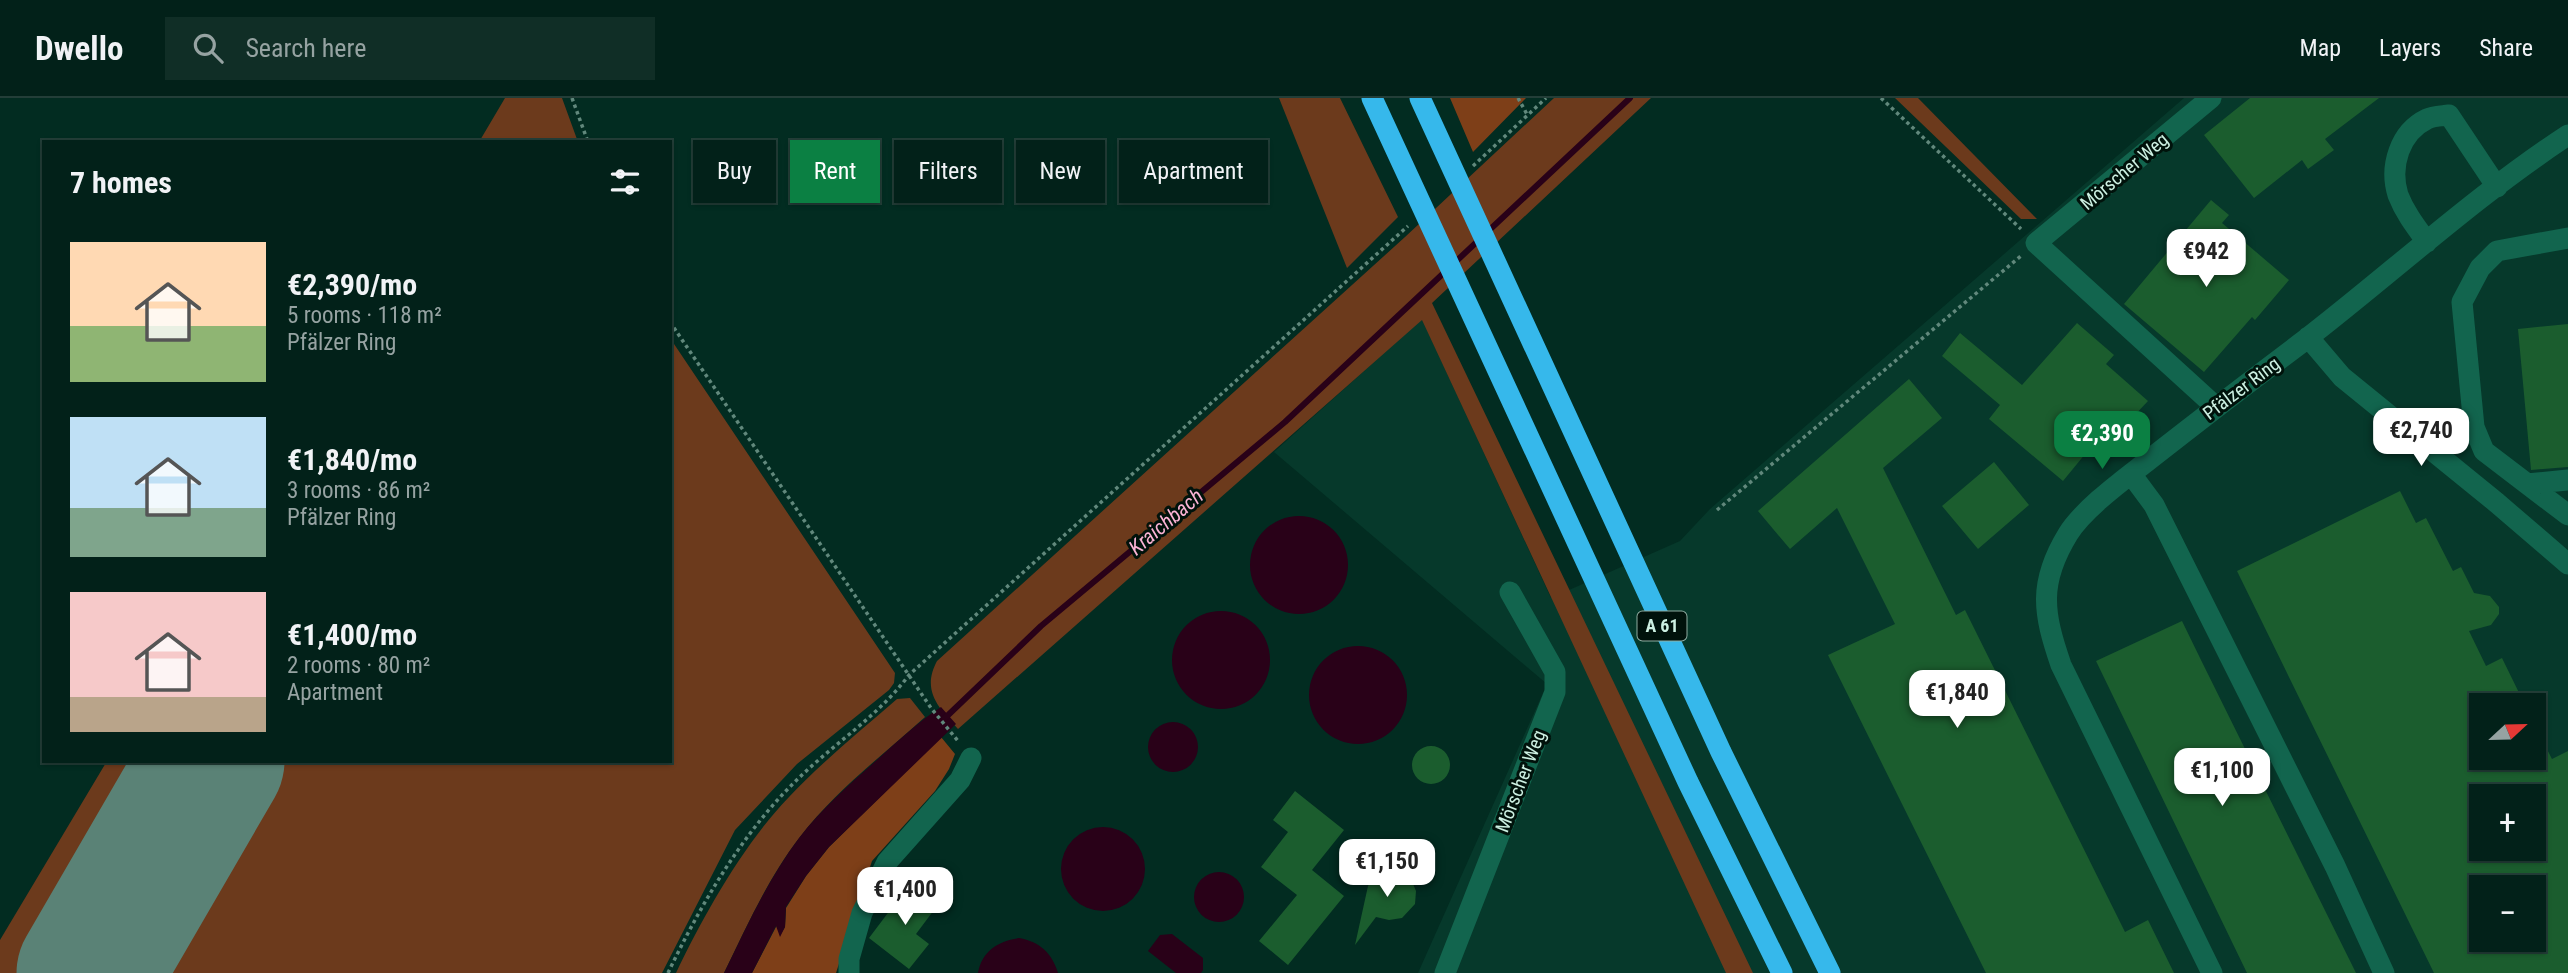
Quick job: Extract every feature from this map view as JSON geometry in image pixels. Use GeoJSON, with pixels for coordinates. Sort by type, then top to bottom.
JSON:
{"type":"FeatureCollection","features":[{"type":"Feature","properties":{"kind":"highway","name":"A 61"},"geometry":{"type":"LineString","coordinates":[[1371,98],[1688,782],[1782,973]]}},
{"type":"Feature","properties":{"kind":"highway","name":"A 61"},"geometry":{"type":"LineString","coordinates":[[1420,98],[1721,752],[1830,973]]}},
{"type":"Feature","properties":{"kind":"street","name":"Mörscher Weg"},"geometry":{"type":"LineString","coordinates":[[2036,243],[2211,98]]}},
{"type":"Feature","properties":{"kind":"street"},"geometry":{"type":"LineString","coordinates":[[2427,242],[2409,218],[2397,192],[2396,163],[2403,137],[2428,118],[2449,115],[2497,187]]}},
{"type":"Feature","properties":{"kind":"street","name":"Pfälzer Ring"},"geometry":{"type":"LineString","coordinates":[[2213,973],[2061,665],[2048,626],[2045,599],[2055,561],[2069,532],[2131,474],[2497,187],[2568,135]]}},
{"type":"Feature","properties":{"kind":"street"},"geometry":{"type":"LineString","coordinates":[[2568,238],[2497,251],[2480,268],[2462,302],[2474,427],[2484,451],[2568,515]]}},
{"type":"Feature","properties":{"kind":"street"},"geometry":{"type":"LineString","coordinates":[[2036,243],[2216,407]]}},
{"type":"Feature","properties":{"kind":"street"},"geometry":{"type":"LineString","coordinates":[[2308,337],[2342,377],[2568,564]]}},
{"type":"Feature","properties":{"kind":"street"},"geometry":{"type":"LineString","coordinates":[[2131,474],[2154,505],[2334,866],[2384,973]]}},
{"type":"Feature","properties":{"kind":"street"},"geometry":{"type":"LineString","coordinates":[[2527,484],[2568,481]]}},
{"type":"Feature","properties":{"kind":"street","name":"Mörscher Weg"},"geometry":{"type":"LineString","coordinates":[[1445,973],[1555,692],[1555,672],[1510,592]]}},
{"type":"Feature","properties":{"kind":"street"},"geometry":{"type":"LineString","coordinates":[[849,973],[849,958],[862,913],[887,862],[960,780],[971,758]]}},
{"type":"Feature","properties":{"kind":"path"},"geometry":{"type":"LineString","coordinates":[[572,98],[587,140]]}},
{"type":"Feature","properties":{"kind":"path"},"geometry":{"type":"LineString","coordinates":[[1518,98],[1528,116]]}},
{"type":"Feature","properties":{"kind":"path"},"geometry":{"type":"LineString","coordinates":[[1468,171],[1546,98]]}},
{"type":"Feature","properties":{"kind":"path"},"geometry":{"type":"LineString","coordinates":[[1717,510],[2036,243],[1881,98]]}},
{"type":"Feature","properties":{"kind":"path"},"geometry":{"type":"LineString","coordinates":[[668,973],[718,881],[758,823],[802,775],[894,695],[909,675],[1417,217]]}},
{"type":"Feature","properties":{"kind":"path"},"geometry":{"type":"LineString","coordinates":[[672,324],[931,708],[956,737]]}},
{"type":"Feature","properties":{"kind":"shaded area"},"geometry":{"type":"Polygon","coordinates":[[[505,98],[562,98],[577,140],[480,140],[505,98]]]}},
{"type":"Feature","properties":{"kind":"shaded area"},"geometry":{"type":"Polygon","coordinates":[[[1279,98],[1340,98],[1398,217],[1347,268],[1279,98]]]}},
{"type":"Feature","properties":{"kind":"shaded area"},"geometry":{"type":"Polygon","coordinates":[[[1450,98],[1526,98],[1473,152],[1450,98]]]}},
{"type":"Feature","properties":{"kind":"shaded area"},"geometry":{"type":"Polygon","coordinates":[[[1554,98],[1651,98],[1432,303],[1753,973],[1726,973],[1422,320],[958,729],[944,714],[932,690],[931,681],[937,661],[1405,237],[1554,98]]]}},
{"type":"Feature","properties":{"kind":"shaded area"},"geometry":{"type":"Polygon","coordinates":[[[1895,98],[1918,98],[2037,219],[2021,219],[1895,98]]]}},
{"type":"Feature","properties":{"kind":"shaded area"},"geometry":{"type":"Polygon","coordinates":[[[2184,98],[2568,98],[2568,973],[1418,973],[1547,684],[1274,452],[1422,319],[1551,598],[1680,541],[1710,509],[2184,98]]]}},
{"type":"Feature","properties":{"kind":"shaded area"},"geometry":{"type":"Polygon","coordinates":[[[672,341],[895,673],[894,683],[889,690],[797,764],[735,830],[662,973],[0,973],[0,940],[106,763],[672,763],[672,341]]]}},
{"type":"Feature","properties":{"kind":"shaded area"},"geometry":{"type":"Polygon","coordinates":[[[1299,516],[1318,520],[1333,531],[1344,546],[1348,565],[1344,584],[1333,599],[1318,610],[1299,614],[1280,610],[1265,599],[1254,584],[1250,565],[1254,546],[1265,531],[1280,520],[1299,516]]]}},
{"type":"Feature","properties":{"kind":"shaded area"},"geometry":{"type":"Polygon","coordinates":[[[1221,611],[1240,615],[1255,626],[1266,641],[1270,660],[1266,679],[1255,694],[1240,705],[1221,709],[1202,705],[1187,694],[1176,679],[1172,660],[1176,641],[1187,626],[1202,615],[1221,611]]]}},
{"type":"Feature","properties":{"kind":"shaded area"},"geometry":{"type":"Polygon","coordinates":[[[1358,646],[1377,650],[1392,661],[1403,676],[1407,695],[1403,714],[1392,729],[1377,740],[1358,744],[1339,740],[1324,729],[1313,714],[1309,695],[1313,676],[1324,661],[1339,650],[1358,646]]]}},
{"type":"Feature","properties":{"kind":"shaded area"},"geometry":{"type":"Polygon","coordinates":[[[910,698],[925,717],[844,789],[800,837],[768,886],[724,973],[676,973],[726,880],[773,815],[815,771],[897,699],[910,698]]]}},
{"type":"Feature","properties":{"kind":"shaded area"},"geometry":{"type":"Polygon","coordinates":[[[941,707],[956,724],[829,847],[786,907],[785,927],[780,937],[776,926],[752,973],[724,973],[768,886],[808,827],[858,777],[909,731],[941,707]]]}},
{"type":"Feature","properties":{"kind":"shaded area"},"geometry":{"type":"Polygon","coordinates":[[[1173,722],[1191,729],[1198,747],[1191,765],[1173,772],[1155,765],[1148,747],[1155,729],[1173,722]]]}},
{"type":"Feature","properties":{"kind":"shaded area"},"geometry":{"type":"Polygon","coordinates":[[[941,737],[955,754],[949,769],[935,791],[872,861],[836,973],[752,973],[777,925],[780,935],[785,927],[786,908],[829,847],[941,737]]]}},
{"type":"Feature","properties":{"kind":"shaded area"},"geometry":{"type":"Polygon","coordinates":[[[1095,827],[1111,827],[1127,834],[1138,845],[1145,861],[1142,885],[1133,899],[1111,911],[1095,911],[1079,904],[1068,893],[1061,877],[1061,861],[1068,845],[1079,834],[1095,827]]]}},
{"type":"Feature","properties":{"kind":"shaded area"},"geometry":{"type":"Polygon","coordinates":[[[1219,872],[1237,879],[1244,897],[1237,915],[1219,922],[1201,915],[1194,897],[1201,879],[1219,872]]]}},
{"type":"Feature","properties":{"kind":"shaded area"},"geometry":{"type":"Polygon","coordinates":[[[1172,934],[1203,958],[1201,973],[1176,973],[1148,951],[1160,935],[1172,934]]]}},
{"type":"Feature","properties":{"kind":"shaded area"},"geometry":{"type":"Polygon","coordinates":[[[1019,938],[1033,942],[1044,950],[1058,973],[978,973],[983,959],[992,948],[1019,938]]]}},
{"type":"Feature","properties":{"kind":"building"},"geometry":{"type":"Polygon","coordinates":[[[2250,98],[2379,98],[2325,139],[2334,150],[2308,169],[2302,160],[2254,198],[2204,135],[2250,98]]]}},
{"type":"Feature","properties":{"kind":"building"},"geometry":{"type":"Polygon","coordinates":[[[2211,200],[2229,215],[2222,223],[2289,280],[2255,320],[2252,317],[2204,372],[2124,304],[2211,200]]]}},
{"type":"Feature","properties":{"kind":"building"},"geometry":{"type":"Polygon","coordinates":[[[2077,323],[2114,355],[2106,364],[2148,401],[2103,449],[2095,442],[2063,481],[1989,419],[2000,405],[1942,356],[1960,333],[2022,385],[2077,323]]]}},
{"type":"Feature","properties":{"kind":"building"},"geometry":{"type":"Polygon","coordinates":[[[2568,324],[2568,467],[2531,470],[2518,329],[2568,324]]]}},
{"type":"Feature","properties":{"kind":"building"},"geometry":{"type":"Polygon","coordinates":[[[1909,379],[1942,418],[1883,468],[1956,615],[1965,610],[2125,932],[2148,920],[2174,973],[1986,973],[1828,655],[1895,624],[1837,508],[1790,549],[1758,511],[1909,379]]]}},
{"type":"Feature","properties":{"kind":"building"},"geometry":{"type":"Polygon","coordinates":[[[1994,462],[2029,505],[1978,549],[1942,506],[1994,462]]]}},
{"type":"Feature","properties":{"kind":"building"},"geometry":{"type":"Polygon","coordinates":[[[2400,491],[2416,523],[2426,518],[2453,571],[2461,567],[2474,593],[2490,596],[2499,607],[2499,614],[2491,625],[2469,631],[2486,666],[2502,658],[2519,693],[2469,693],[2469,770],[2546,770],[2546,747],[2552,759],[2568,751],[2568,973],[2434,973],[2237,571],[2400,491]]]}},
{"type":"Feature","properties":{"kind":"building"},"geometry":{"type":"Polygon","coordinates":[[[2182,621],[2356,973],[2247,973],[2096,661],[2182,621]]]}},
{"type":"Feature","properties":{"kind":"building"},"geometry":{"type":"Polygon","coordinates":[[[1431,746],[1444,752],[1450,765],[1444,778],[1431,784],[1418,778],[1412,765],[1418,752],[1431,746]]]}},
{"type":"Feature","properties":{"kind":"building"},"geometry":{"type":"Polygon","coordinates":[[[1295,791],[1344,830],[1312,870],[1344,896],[1288,965],[1259,941],[1297,895],[1261,867],[1288,832],[1273,820],[1295,791]]]}},
{"type":"Feature","properties":{"kind":"building"},"geometry":{"type":"Polygon","coordinates":[[[1387,870],[1400,871],[1411,879],[1416,891],[1415,904],[1402,918],[1389,920],[1376,917],[1355,945],[1368,886],[1375,875],[1387,870]]]}},
{"type":"Feature","properties":{"kind":"building"},"geometry":{"type":"Polygon","coordinates":[[[909,885],[937,906],[916,934],[929,944],[909,969],[869,938],[909,885]]]}},
{"type":"Feature","properties":{"kind":"waterway","name":"Kraichbach"},"geometry":{"type":"LineString","coordinates":[[944,719],[1041,626],[1285,422],[1630,98]]}},
{"type":"Feature","properties":{"kind":"runway"},"geometry":{"type":"LineString","coordinates":[[89,973],[211,763]]}}]}
